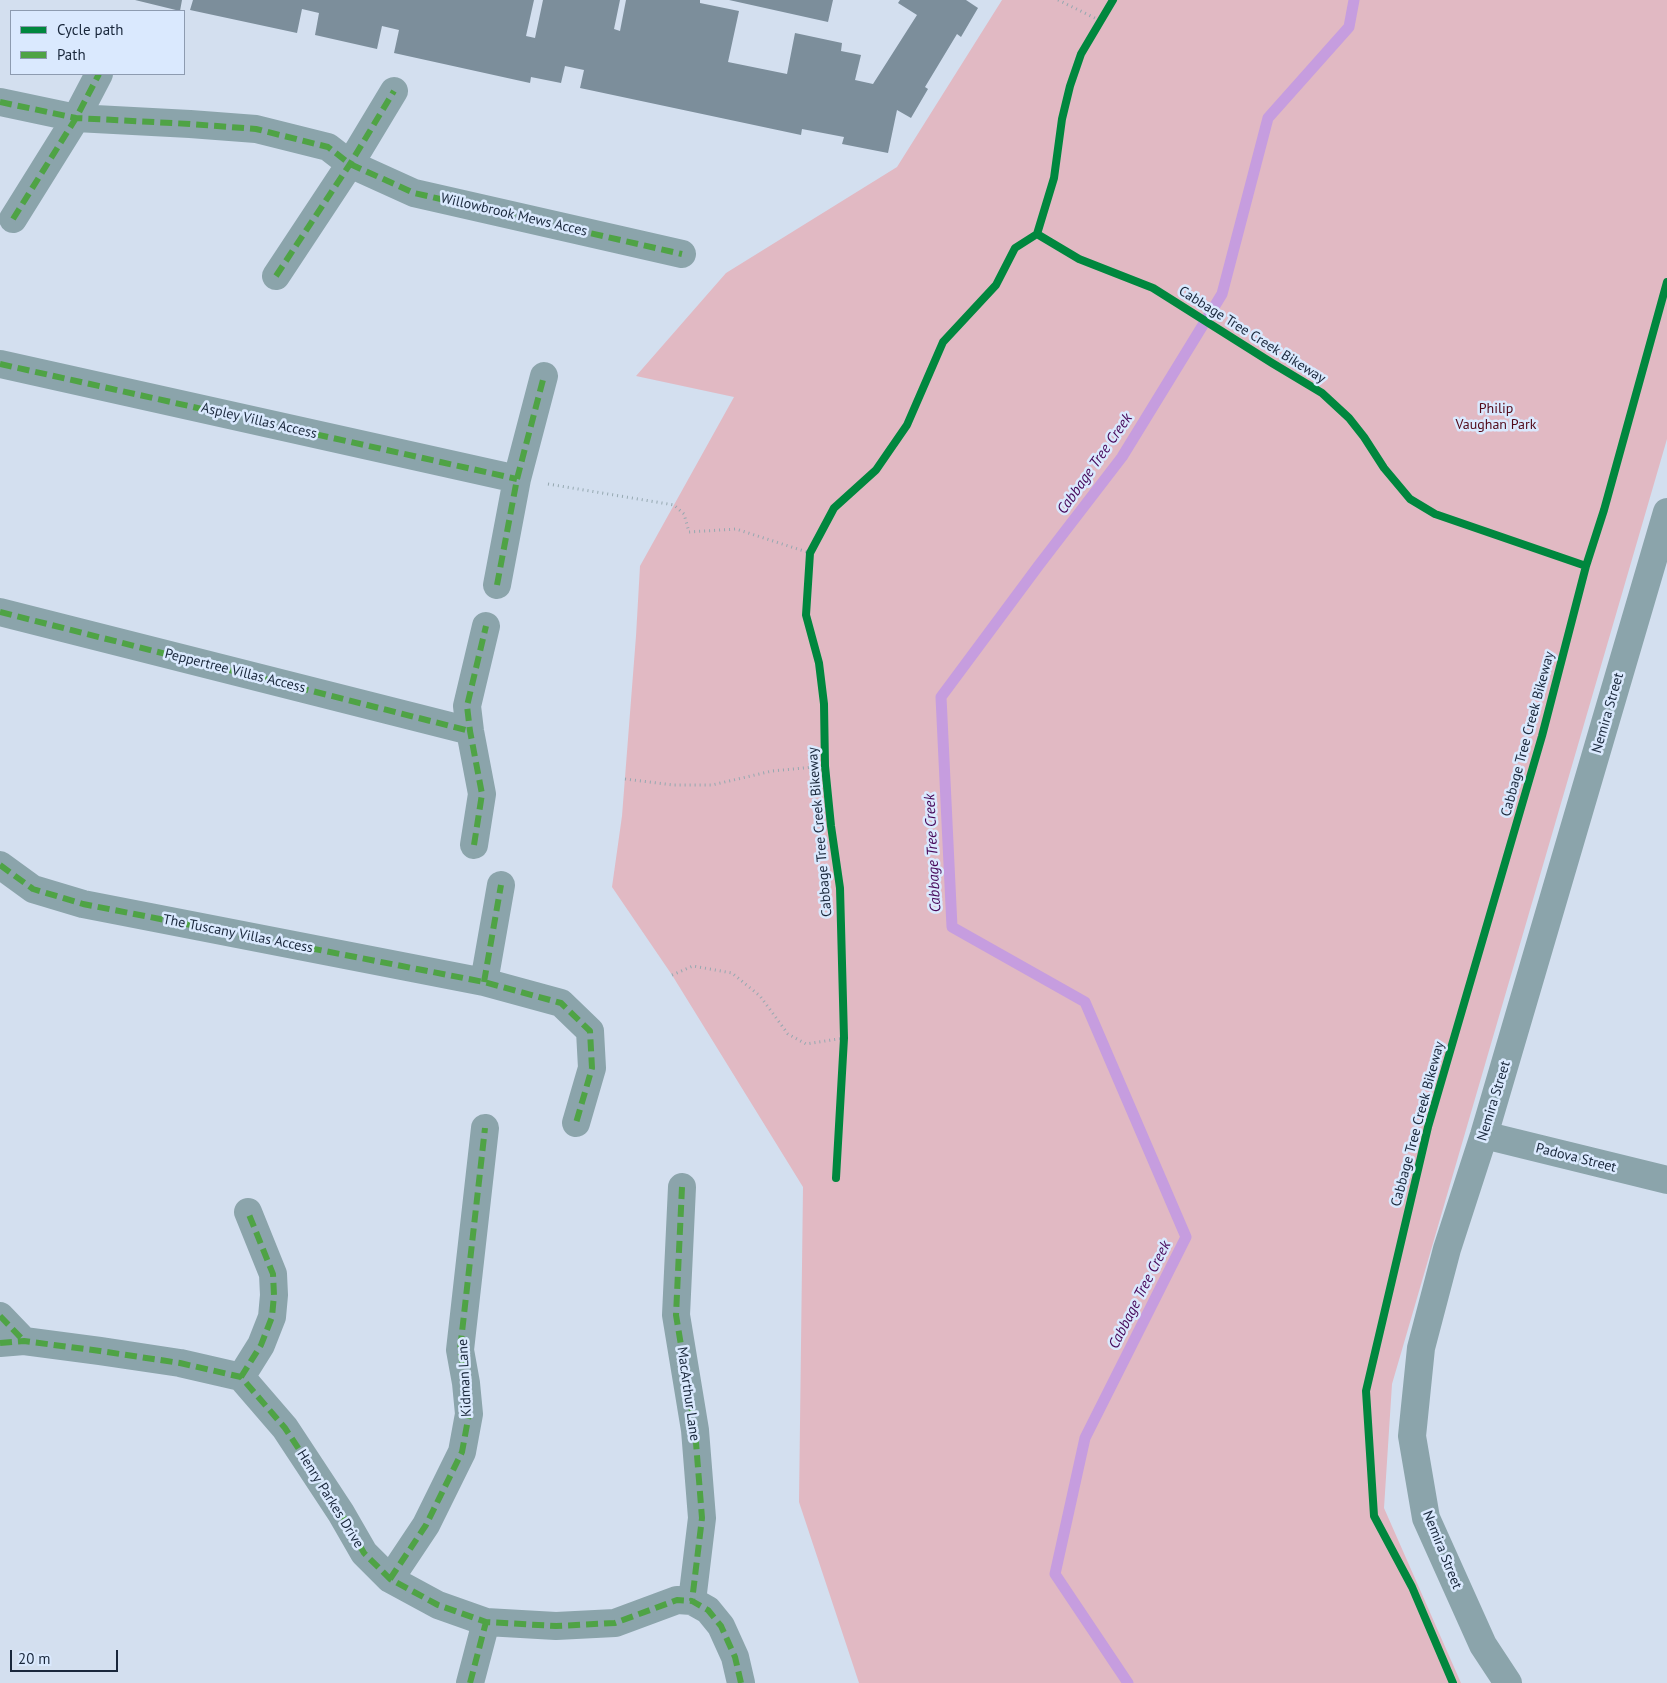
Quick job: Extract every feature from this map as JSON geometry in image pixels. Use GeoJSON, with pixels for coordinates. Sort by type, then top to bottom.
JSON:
{"type":"FeatureCollection","features":[{"type":"Feature","properties":{"kind":"street"},"geometry":{"type":"LineString","coordinates":[[13,219],[76,118],[98,75]]}},
{"type":"Feature","properties":{"kind":"street"},"geometry":{"type":"LineString","coordinates":[[276,276],[350,164],[394,91]]}},
{"type":"Feature","properties":{"kind":"street","name":"Willowbrook Mews Acces"},"geometry":{"type":"LineString","coordinates":[[0,102],[76,118],[256,129],[328,146],[350,164],[414,193],[682,254]]}},
{"type":"Feature","properties":{"kind":"street","name":"Aspley Villas Access"},"geometry":{"type":"LineString","coordinates":[[0,364],[517,479]]}},
{"type":"Feature","properties":{"kind":"street"},"geometry":{"type":"LineString","coordinates":[[497,585],[517,479],[544,376]]}},
{"type":"Feature","properties":{"kind":"street","name":"Nemira Street"},"geometry":{"type":"LineString","coordinates":[[1508,1683],[1483,1645],[1426,1518],[1412,1436],[1421,1348],[1447,1249],[1484,1136],[1667,512]]}},
{"type":"Feature","properties":{"kind":"street","name":"Peppertree Villas Access"},"geometry":{"type":"LineString","coordinates":[[0,612],[470,730]]}},
{"type":"Feature","properties":{"kind":"street"},"geometry":{"type":"LineString","coordinates":[[474,845],[482,794],[467,706],[486,626]]}},
{"type":"Feature","properties":{"kind":"street","name":"The Tuscany Villas Access"},"geometry":{"type":"LineString","coordinates":[[0,865],[32,889],[82,904],[484,982],[561,1003],[590,1031],[592,1068],[576,1123]]}},
{"type":"Feature","properties":{"kind":"street"},"geometry":{"type":"LineString","coordinates":[[484,982],[501,885]]}},
{"type":"Feature","properties":{"kind":"street","name":"Kidman Lane"},"geometry":{"type":"LineString","coordinates":[[390,1579],[426,1525],[462,1452],[469,1414],[460,1350],[485,1128]]}},
{"type":"Feature","properties":{"kind":"street","name":"Padova Street"},"geometry":{"type":"LineString","coordinates":[[1484,1136],[1667,1180]]}},
{"type":"Feature","properties":{"kind":"street","name":"MacArthur Lane"},"geometry":{"type":"LineString","coordinates":[[682,1187],[676,1315],[695,1430],[702,1518],[692,1601]]}},
{"type":"Feature","properties":{"kind":"street"},"geometry":{"type":"LineString","coordinates":[[0,1316],[12,1342],[100,1351],[180,1363],[241,1377],[261,1345],[272,1317],[274,1295],[273,1274],[248,1212]]}},
{"type":"Feature","properties":{"kind":"street","name":"Henry Parkes Drive"},"geometry":{"type":"LineString","coordinates":[[241,1377],[285,1428],[341,1513],[364,1553],[390,1579],[438,1605],[486,1622],[556,1626],[615,1623],[677,1600],[692,1601]]}},
{"type":"Feature","properties":{"kind":"street"},"geometry":{"type":"LineString","coordinates":[[692,1601],[708,1610],[721,1626],[735,1657],[741,1683]]}},
{"type":"Feature","properties":{"kind":"street"},"geometry":{"type":"LineString","coordinates":[[470,1683],[486,1622]]}},
{"type":"Feature","properties":{"kind":"path"},"geometry":{"type":"LineString","coordinates":[[1058,0],[1103,18],[1096,29]]}},
{"type":"Feature","properties":{"kind":"path"},"geometry":{"type":"LineString","coordinates":[[517,479],[674,505],[684,514],[689,532],[736,529],[812,550],[809,562]]}},
{"type":"Feature","properties":{"kind":"path"},"geometry":{"type":"LineString","coordinates":[[625,779],[673,786],[712,785],[772,771],[825,766]]}},
{"type":"Feature","properties":{"kind":"path"},"geometry":{"type":"LineString","coordinates":[[672,975],[693,966],[732,973],[760,996],[788,1034],[806,1044],[844,1038]]}},
{"type":"Feature","properties":{"kind":"path"},"geometry":{"type":"LineString","coordinates":[[844,1028],[844,1047]]}},
{"type":"Feature","properties":{"kind":"green space","name":"Philip Vaughan Park"},"geometry":{"type":"Polygon","coordinates":[[[1002,0],[1667,0],[1667,439],[1392,1384],[1384,1508],[1461,1683],[859,1683],[799,1502],[803,1187],[672,975],[612,887],[622,816],[640,566],[734,397],[636,376],[726,273],[897,167],[1002,0]]]}},
{"type":"Feature","properties":{"kind":"building"},"geometry":{"type":"Polygon","coordinates":[[[135,0],[182,0],[180,10],[135,0]]]}},
{"type":"Feature","properties":{"kind":"building"},"geometry":{"type":"Polygon","coordinates":[[[193,0],[534,0],[526,36],[535,38],[543,0],[620,0],[614,29],[620,31],[626,0],[700,0],[700,3],[739,11],[728,62],[787,74],[795,33],[842,43],[841,51],[861,55],[855,80],[873,84],[917,15],[898,3],[900,0],[966,0],[978,8],[961,37],[957,34],[925,87],[928,89],[911,118],[897,110],[888,153],[842,144],[844,137],[802,129],[801,135],[580,88],[584,70],[565,66],[561,83],[531,77],[530,83],[394,53],[399,30],[382,26],[377,49],[315,35],[319,13],[302,9],[297,33],[190,10],[193,0]]]}},
{"type":"Feature","properties":{"kind":"building"},"geometry":{"type":"Polygon","coordinates":[[[729,0],[833,0],[828,22],[729,0]]]}},
{"type":"Feature","properties":{"kind":"waterway","name":"Cabbage Tree Creek"},"geometry":{"type":"LineString","coordinates":[[1128,1683],[1055,1574],[1085,1438],[1186,1237],[1085,1002],[952,927],[941,697],[1122,457],[1222,294],[1268,118],[1349,27],[1354,0]]}},
{"type":"Feature","properties":{"kind":"marked path"},"geometry":{"type":"LineString","coordinates":[[13,219],[76,118],[98,75]]}},
{"type":"Feature","properties":{"kind":"marked path"},"geometry":{"type":"LineString","coordinates":[[276,276],[350,164],[394,91]]}},
{"type":"Feature","properties":{"kind":"marked path"},"geometry":{"type":"LineString","coordinates":[[0,102],[76,118],[256,129],[328,147],[350,164],[414,193],[682,254]]}},
{"type":"Feature","properties":{"kind":"marked path"},"geometry":{"type":"LineString","coordinates":[[0,364],[517,479]]}},
{"type":"Feature","properties":{"kind":"marked path"},"geometry":{"type":"LineString","coordinates":[[497,585],[517,479],[544,376]]}},
{"type":"Feature","properties":{"kind":"marked path"},"geometry":{"type":"LineString","coordinates":[[0,612],[470,731]]}},
{"type":"Feature","properties":{"kind":"marked path"},"geometry":{"type":"LineString","coordinates":[[474,845],[482,794],[467,706],[486,626]]}},
{"type":"Feature","properties":{"kind":"marked path"},"geometry":{"type":"LineString","coordinates":[[0,865],[33,889],[83,904],[484,982],[561,1003],[590,1031],[592,1068],[576,1123]]}},
{"type":"Feature","properties":{"kind":"marked path"},"geometry":{"type":"LineString","coordinates":[[484,982],[501,885]]}},
{"type":"Feature","properties":{"kind":"marked path"},"geometry":{"type":"LineString","coordinates":[[390,1579],[426,1525],[462,1452],[469,1414],[460,1350],[485,1128]]}},
{"type":"Feature","properties":{"kind":"marked path"},"geometry":{"type":"LineString","coordinates":[[682,1187],[676,1315],[695,1430],[702,1518],[692,1601]]}},
{"type":"Feature","properties":{"kind":"marked path"},"geometry":{"type":"LineString","coordinates":[[241,1377],[261,1345],[272,1317],[274,1295],[273,1274],[248,1212]]}},
{"type":"Feature","properties":{"kind":"marked path"},"geometry":{"type":"LineString","coordinates":[[0,1316],[24,1341]]}},
{"type":"Feature","properties":{"kind":"marked path"},"geometry":{"type":"LineString","coordinates":[[0,1343],[24,1341],[100,1351],[180,1363],[241,1377],[285,1428],[341,1513],[364,1553],[390,1579],[438,1605],[486,1622],[556,1626],[615,1623],[677,1600],[692,1601],[708,1610],[721,1626],[735,1657],[741,1683]]}},
{"type":"Feature","properties":{"kind":"marked path"},"geometry":{"type":"LineString","coordinates":[[470,1683],[486,1622]]}},
{"type":"Feature","properties":{"kind":"cycle path","name":"Cabbage Tree Creek Bikeway"},"geometry":{"type":"LineString","coordinates":[[1113,0],[1081,54],[1070,86],[1062,119],[1054,178],[1037,234],[1079,259],[1153,288],[1322,393],[1349,418],[1384,468],[1410,499],[1435,514],[1586,566]]}},
{"type":"Feature","properties":{"kind":"cycle path","name":"Cabbage Tree Creek Bikeway"},"geometry":{"type":"LineString","coordinates":[[836,1178],[844,1038],[840,888],[825,766],[824,704],[819,663],[806,615],[810,553],[834,508],[876,470],[907,425],[943,342],[996,285],[1015,248],[1037,234]]}},
{"type":"Feature","properties":{"kind":"cycle path","name":"Cabbage Tree Creek Bikeway"},"geometry":{"type":"LineString","coordinates":[[1453,1683],[1412,1587],[1374,1516],[1366,1391],[1428,1127],[1542,736],[1586,566],[1604,510],[1667,282]]}}]}
